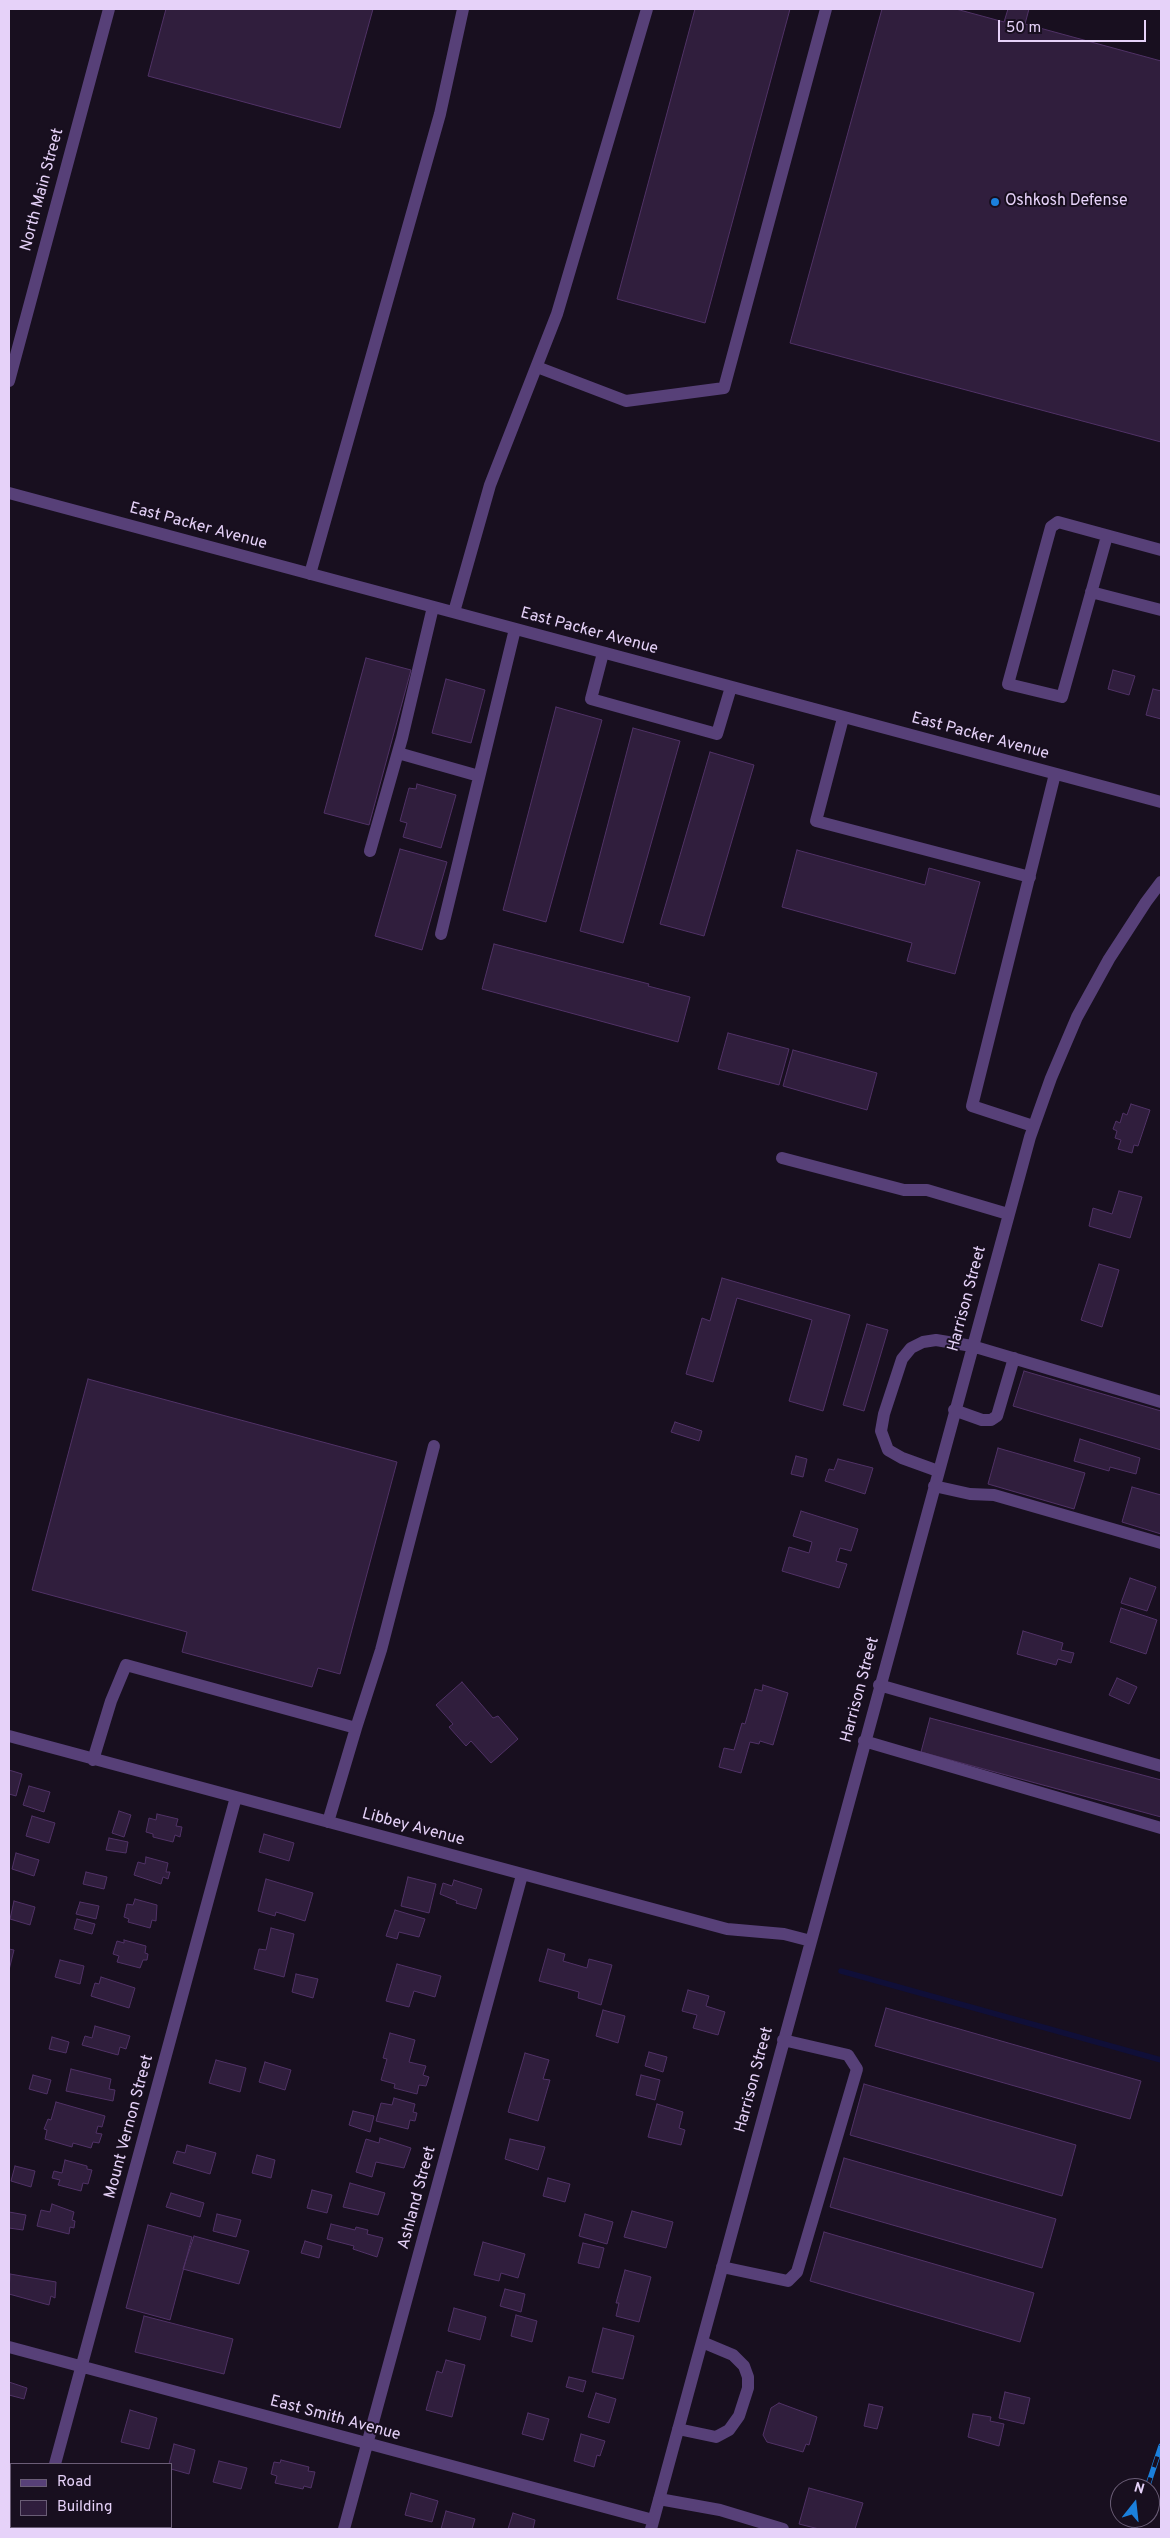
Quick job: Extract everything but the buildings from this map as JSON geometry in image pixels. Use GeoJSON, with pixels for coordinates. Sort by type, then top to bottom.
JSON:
{"type":"FeatureCollection","features":[{"type":"Feature","properties":{"kind":"street","name":"North Main Street"},"geometry":{"type":"LineString","coordinates":[[9,380],[109,9]]}},
{"type":"Feature","properties":{"kind":"street"},"geometry":{"type":"LineString","coordinates":[[310,574],[440,114],[462,9]]}},
{"type":"Feature","properties":{"kind":"street"},"geometry":{"type":"LineString","coordinates":[[454,612],[490,485],[538,367],[556,314],[647,9]]}},
{"type":"Feature","properties":{"kind":"street"},"geometry":{"type":"LineString","coordinates":[[538,367],[626,401],[724,388],[826,9]]}},
{"type":"Feature","properties":{"kind":"street","name":"East Packer Avenue"},"geometry":{"type":"LineString","coordinates":[[9,493],[1161,802]]}},
{"type":"Feature","properties":{"kind":"street"},"geometry":{"type":"LineString","coordinates":[[1107,536],[1062,697],[1008,684],[1051,527],[1058,522],[1161,550]]}},
{"type":"Feature","properties":{"kind":"street"},"geometry":{"type":"LineString","coordinates":[[1092,592],[1161,610]]}},
{"type":"Feature","properties":{"kind":"street"},"geometry":{"type":"LineString","coordinates":[[370,852],[398,753],[433,607]]}},
{"type":"Feature","properties":{"kind":"street"},"geometry":{"type":"LineString","coordinates":[[440,934],[514,629]]}},
{"type":"Feature","properties":{"kind":"street"},"geometry":{"type":"LineString","coordinates":[[603,653],[591,698],[717,734],[731,687]]}},
{"type":"Feature","properties":{"kind":"street"},"geometry":{"type":"LineString","coordinates":[[843,718],[816,821],[1030,877]]}},
{"type":"Feature","properties":{"kind":"street"},"geometry":{"type":"LineString","coordinates":[[398,753],[479,776]]}},
{"type":"Feature","properties":{"kind":"street"},"geometry":{"type":"LineString","coordinates":[[1033,1126],[972,1106],[1055,774]]}},
{"type":"Feature","properties":{"kind":"street","name":"Harrison Street"},"geometry":{"type":"LineString","coordinates":[[652,2525],[879,1685],[1033,1126],[1050,1078],[1078,1018],[1109,959],[1161,882]]}},
{"type":"Feature","properties":{"kind":"street"},"geometry":{"type":"LineString","coordinates":[[782,1158],[904,1190],[927,1190],[1008,1214]]}},
{"type":"Feature","properties":{"kind":"street"},"geometry":{"type":"LineString","coordinates":[[938,1471],[902,1458],[888,1450],[881,1432],[884,1414],[902,1359],[911,1348],[923,1342],[936,1340],[972,1346],[1161,1402]]}},
{"type":"Feature","properties":{"kind":"street"},"geometry":{"type":"LineString","coordinates":[[954,1410],[982,1420],[991,1420],[997,1416],[1014,1358]]}},
{"type":"Feature","properties":{"kind":"street"},"geometry":{"type":"LineString","coordinates":[[328,1822],[381,1650],[434,1446]]}},
{"type":"Feature","properties":{"kind":"street"},"geometry":{"type":"LineString","coordinates":[[934,1486],[970,1494],[994,1495],[1161,1543]]}},
{"type":"Feature","properties":{"kind":"street"},"geometry":{"type":"LineString","coordinates":[[93,1760],[126,1665],[356,1728]]}},
{"type":"Feature","properties":{"kind":"street"},"geometry":{"type":"LineString","coordinates":[[879,1685],[1161,1766]]}},
{"type":"Feature","properties":{"kind":"street","name":"Libbey Avenue"},"geometry":{"type":"LineString","coordinates":[[9,1736],[727,1929],[784,1934],[811,1940]]}},
{"type":"Feature","properties":{"kind":"street"},"geometry":{"type":"LineString","coordinates":[[864,1741],[1161,1828]]}},
{"type":"Feature","properties":{"kind":"street","name":"Mount Vernon Street"},"geometry":{"type":"LineString","coordinates":[[55,2463],[236,1798]]}},
{"type":"Feature","properties":{"kind":"street","name":"Ashland Street"},"geometry":{"type":"LineString","coordinates":[[344,2529],[522,1875]]}},
{"type":"Feature","properties":{"kind":"street"},"geometry":{"type":"LineString","coordinates":[[722,2268],[788,2281],[797,2272],[857,2069],[848,2055],[783,2040]]}},
{"type":"Feature","properties":{"kind":"street"},"geometry":{"type":"LineString","coordinates":[[678,2429],[716,2436],[729,2430],[739,2416],[748,2388],[748,2377],[744,2366],[733,2355],[702,2342]]}},
{"type":"Feature","properties":{"kind":"street","name":"East Smith Avenue"},"geometry":{"type":"LineString","coordinates":[[9,2347],[368,2444],[652,2525]]}},
{"type":"Feature","properties":{"kind":"street"},"geometry":{"type":"LineString","coordinates":[[659,2499],[720,2510],[783,2529]]}},
{"type":"Feature","properties":{"kind":"waterway"},"geometry":{"type":"LineString","coordinates":[[841,1971],[1161,2060]]}},
{"type":"Feature","properties":{"kind":"railway"},"geometry":{"type":"LineString","coordinates":[[1150,2478],[1161,2446]]}},
{"type":"Feature","properties":{"kind":"place","name":"Oshkosh Defense"},"geometry":{"type":"Point","coordinates":[995,202]}}]}
